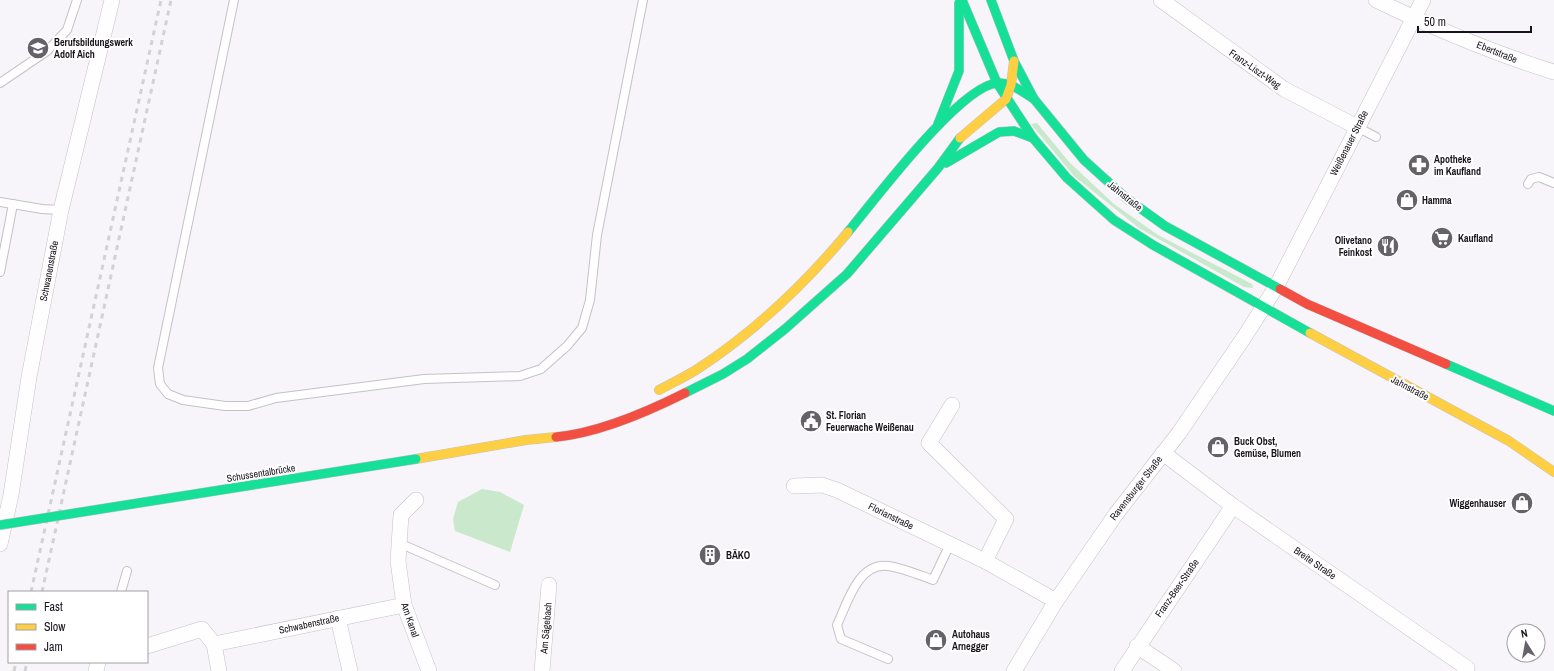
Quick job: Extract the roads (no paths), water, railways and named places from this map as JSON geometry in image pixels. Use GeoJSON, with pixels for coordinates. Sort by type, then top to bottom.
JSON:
{"type":"FeatureCollection","features":[{"type":"Feature","properties":{"kind":"main road","name":"Jahnstraße"},"geometry":{"type":"LineString","coordinates":[[960,0],[997,83],[1006,99],[1033,138],[1067,178],[1114,220],[1153,245],[1263,308],[1509,441],[1554,472]]}},
{"type":"Feature","properties":{"kind":"main road"},"geometry":{"type":"LineString","coordinates":[[938,124],[959,71],[960,0]]}},
{"type":"Feature","properties":{"kind":"main road","name":"Jahnstraße"},"geometry":{"type":"LineString","coordinates":[[991,0],[1014,60],[1034,99],[1084,160],[1126,198],[1166,226],[1313,307],[1554,411]]}},
{"type":"Feature","properties":{"kind":"main road","name":"Jahnstraße"},"geometry":{"type":"LineString","coordinates":[[1006,99],[1011,85],[1014,60]]}},
{"type":"Feature","properties":{"kind":"main road"},"geometry":{"type":"LineString","coordinates":[[650,393],[699,368],[772,313],[829,255],[938,124],[974,93],[997,83],[1011,85],[1034,99]]}},
{"type":"Feature","properties":{"kind":"main road"},"geometry":{"type":"LineString","coordinates":[[938,168],[963,134],[1006,99]]}},
{"type":"Feature","properties":{"kind":"main road"},"geometry":{"type":"LineString","coordinates":[[938,168],[999,132],[1014,131],[1033,138]]}},
{"type":"Feature","properties":{"kind":"main road","name":"Schussentalbrücke"},"geometry":{"type":"LineString","coordinates":[[0,525],[416,460],[526,440],[577,435],[640,413],[699,386],[747,359],[785,329],[847,274],[938,168]]}},
{"type":"Feature","properties":{"kind":"main road"},"geometry":{"type":"LineString","coordinates":[[536,439],[570,424]]}},
{"type":"Feature","properties":{"kind":"street","name":"Schwanenstraße"},"geometry":{"type":"LineString","coordinates":[[0,544],[11,495],[29,377],[61,210],[112,0]]}},
{"type":"Feature","properties":{"kind":"street","name":"Franz-Liszt-Weg"},"geometry":{"type":"LineString","coordinates":[[1161,0],[1284,89],[1357,126]]}},
{"type":"Feature","properties":{"kind":"street","name":"Ebertstraße"},"geometry":{"type":"LineString","coordinates":[[1376,0],[1413,18],[1516,60],[1554,72]]}},
{"type":"Feature","properties":{"kind":"street","name":"Weißenauer Straße"},"geometry":{"type":"LineString","coordinates":[[1276,287],[1357,126],[1423,0]]}},
{"type":"Feature","properties":{"kind":"street"},"geometry":{"type":"LineString","coordinates":[[1263,308],[1276,287]]}},
{"type":"Feature","properties":{"kind":"street","name":"Ravensburger Straße"},"geometry":{"type":"LineString","coordinates":[[1014,671],[1056,601],[1116,514],[1188,420],[1263,308]]}},
{"type":"Feature","properties":{"kind":"street"},"geometry":{"type":"LineString","coordinates":[[952,405],[929,443],[1006,519],[985,561]]}},
{"type":"Feature","properties":{"kind":"street","name":"Breite Straße"},"geometry":{"type":"LineString","coordinates":[[1163,453],[1233,506],[1467,668],[1465,671]]}},
{"type":"Feature","properties":{"kind":"street","name":"Florianstraße"},"geometry":{"type":"LineString","coordinates":[[794,486],[822,485],[837,490],[985,561],[1056,601]]}},
{"type":"Feature","properties":{"kind":"street","name":"Am Kanal"},"geometry":{"type":"LineString","coordinates":[[416,500],[401,515],[398,561],[404,605],[429,671]]}},
{"type":"Feature","properties":{"kind":"street","name":"Franz-Beer-Straße"},"geometry":{"type":"LineString","coordinates":[[1122,671],[1137,646],[1233,506]]}},
{"type":"Feature","properties":{"kind":"street","name":"Am Sägebach"},"geometry":{"type":"LineString","coordinates":[[542,671],[549,585]]}},
{"type":"Feature","properties":{"kind":"street","name":"Schwabenstraße"},"geometry":{"type":"LineString","coordinates":[[214,644],[404,605]]}},
{"type":"Feature","properties":{"kind":"street"},"geometry":{"type":"LineString","coordinates":[[338,618],[350,671]]}},
{"type":"Feature","properties":{"kind":"street"},"geometry":{"type":"LineString","coordinates":[[148,646],[202,629],[214,644],[219,671]]}},
{"type":"Feature","properties":{"kind":"street"},"geometry":{"type":"LineString","coordinates":[[1137,646],[1174,671]]}},
{"type":"Feature","properties":{"kind":"lane"},"geometry":{"type":"LineString","coordinates":[[0,84],[47,51],[67,30],[77,0]]}},
{"type":"Feature","properties":{"kind":"lane"},"geometry":{"type":"LineString","coordinates":[[234,0],[158,368],[160,384],[168,394],[182,400],[225,406],[248,406],[276,398],[424,379],[520,376],[541,368],[567,346],[582,328],[590,300],[597,235],[643,0]]}},
{"type":"Feature","properties":{"kind":"lane"},"geometry":{"type":"LineString","coordinates":[[1357,126],[1376,136]]}},
{"type":"Feature","properties":{"kind":"lane"},"geometry":{"type":"LineString","coordinates":[[1528,184],[1531,179],[1538,177],[1554,183]]}},
{"type":"Feature","properties":{"kind":"lane"},"geometry":{"type":"LineString","coordinates":[[0,202],[61,210]]}},
{"type":"Feature","properties":{"kind":"lane"},"geometry":{"type":"LineString","coordinates":[[0,272],[13,204]]}},
{"type":"Feature","properties":{"kind":"lane"},"geometry":{"type":"LineString","coordinates":[[399,543],[495,585]]}},
{"type":"Feature","properties":{"kind":"lane"},"geometry":{"type":"LineString","coordinates":[[888,659],[841,639],[837,625],[859,578],[866,571],[887,566],[933,580],[950,544]]}},
{"type":"Feature","properties":{"kind":"lane"},"geometry":{"type":"LineString","coordinates":[[121,591],[127,571]]}},
{"type":"Feature","properties":{"kind":"railway"},"geometry":{"type":"LineString","coordinates":[[31,591],[161,0]]}},
{"type":"Feature","properties":{"kind":"railway"},"geometry":{"type":"LineString","coordinates":[[42,591],[171,0]]}},
{"type":"Feature","properties":{"kind":"railway"},"geometry":{"type":"LineString","coordinates":[[14,671],[16,663]]}},
{"type":"Feature","properties":{"kind":"railway"},"geometry":{"type":"LineString","coordinates":[[25,671],[27,663]]}},
{"type":"Feature","properties":{"kind":"place","name":"Berufsbildungswerk Adolf Aich"},"geometry":{"type":"Point","coordinates":[38,48]}},
{"type":"Feature","properties":{"kind":"place","name":"Apotheke im Kaufland"},"geometry":{"type":"Point","coordinates":[1419,165]}},
{"type":"Feature","properties":{"kind":"place","name":"Hamma"},"geometry":{"type":"Point","coordinates":[1407,200]}},
{"type":"Feature","properties":{"kind":"place","name":"Kaufland"},"geometry":{"type":"Point","coordinates":[1442,238]}},
{"type":"Feature","properties":{"kind":"place","name":"Olivetano Feinkost"},"geometry":{"type":"Point","coordinates":[1388,246]}},
{"type":"Feature","properties":{"kind":"place","name":"St. Florian Feuerwache Weißenau"},"geometry":{"type":"Point","coordinates":[811,421]}},
{"type":"Feature","properties":{"kind":"place","name":"Buck Obst, Gemüse, Blumen"},"geometry":{"type":"Point","coordinates":[1218,447]}},
{"type":"Feature","properties":{"kind":"place","name":"Wiggenhauser"},"geometry":{"type":"Point","coordinates":[1522,503]}},
{"type":"Feature","properties":{"kind":"place","name":"BÄKO"},"geometry":{"type":"Point","coordinates":[710,555]}},
{"type":"Feature","properties":{"kind":"place","name":"Autohaus Arnegger"},"geometry":{"type":"Point","coordinates":[936,640]}}]}
